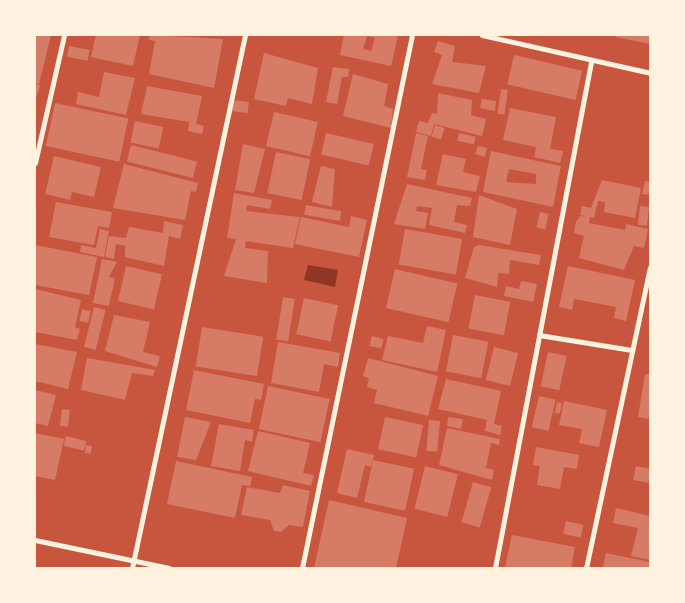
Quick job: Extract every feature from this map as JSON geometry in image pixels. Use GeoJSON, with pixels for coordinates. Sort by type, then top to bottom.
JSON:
{"type":"FeatureCollection","features":[{"type":"Feature","properties":{"kind":"street"},"geometry":{"type":"LineString","coordinates":[[35,163],[64,35]]}},
{"type":"Feature","properties":{"kind":"street"},"geometry":{"type":"LineString","coordinates":[[132,568],[245,35]]}},
{"type":"Feature","properties":{"kind":"street"},"geometry":{"type":"LineString","coordinates":[[302,568],[412,35]]}},
{"type":"Feature","properties":{"kind":"street"},"geometry":{"type":"LineString","coordinates":[[482,35],[591,62],[650,73]]}},
{"type":"Feature","properties":{"kind":"street"},"geometry":{"type":"LineString","coordinates":[[495,568],[591,62]]}},
{"type":"Feature","properties":{"kind":"street"},"geometry":{"type":"LineString","coordinates":[[586,568],[650,268]]}},
{"type":"Feature","properties":{"kind":"street"},"geometry":{"type":"LineString","coordinates":[[539,334],[632,350]]}},
{"type":"Feature","properties":{"kind":"street"},"geometry":{"type":"LineString","coordinates":[[35,540],[169,568]]}},
{"type":"Feature","properties":{"kind":"shaded area"},"geometry":{"type":"Polygon","coordinates":[[[308,265],[338,270],[335,287],[304,280],[308,265]]]}},
{"type":"Feature","properties":{"kind":"building"},"geometry":{"type":"Polygon","coordinates":[[[35,35],[51,35],[39,84],[35,83],[35,35]]]}},
{"type":"Feature","properties":{"kind":"building"},"geometry":{"type":"Polygon","coordinates":[[[96,35],[140,35],[133,66],[91,57],[96,35]]]}},
{"type":"Feature","properties":{"kind":"building"},"geometry":{"type":"Polygon","coordinates":[[[150,35],[223,39],[214,88],[149,74],[155,41],[149,40],[150,35]]]}},
{"type":"Feature","properties":{"kind":"building"},"geometry":{"type":"Polygon","coordinates":[[[344,35],[398,36],[391,66],[340,55],[344,35]],[[367,36],[363,49],[371,51],[375,38],[367,36]]]}},
{"type":"Feature","properties":{"kind":"building"},"geometry":{"type":"Polygon","coordinates":[[[617,35],[650,35],[650,44],[616,37],[617,35]]]}},
{"type":"Feature","properties":{"kind":"building"},"geometry":{"type":"Polygon","coordinates":[[[438,41],[455,46],[452,62],[486,66],[479,93],[432,84],[442,55],[434,52],[438,41]]]}},
{"type":"Feature","properties":{"kind":"building"},"geometry":{"type":"Polygon","coordinates":[[[69,46],[90,50],[88,61],[67,57],[69,46]]]}},
{"type":"Feature","properties":{"kind":"building"},"geometry":{"type":"Polygon","coordinates":[[[264,53],[318,68],[312,104],[288,98],[286,106],[254,99],[264,53]]]}},
{"type":"Feature","properties":{"kind":"building"},"geometry":{"type":"Polygon","coordinates":[[[514,55],[582,71],[575,100],[507,84],[514,55]]]}},
{"type":"Feature","properties":{"kind":"building"},"geometry":{"type":"Polygon","coordinates":[[[333,67],[349,69],[348,77],[342,77],[337,104],[326,102],[333,67]]]}},
{"type":"Feature","properties":{"kind":"building"},"geometry":{"type":"Polygon","coordinates":[[[104,72],[135,78],[126,115],[76,104],[78,92],[99,97],[104,72]]]}},
{"type":"Feature","properties":{"kind":"building"},"geometry":{"type":"Polygon","coordinates":[[[353,74],[388,84],[384,106],[393,109],[391,128],[343,116],[353,74]]]}},
{"type":"Feature","properties":{"kind":"building"},"geometry":{"type":"Polygon","coordinates":[[[35,84],[40,85],[37,96],[35,95],[35,84]]]}},
{"type":"Feature","properties":{"kind":"building"},"geometry":{"type":"Polygon","coordinates":[[[147,86],[202,96],[196,124],[204,126],[202,134],[188,131],[189,122],[141,114],[147,86]]]}},
{"type":"Feature","properties":{"kind":"building"},"geometry":{"type":"Polygon","coordinates":[[[501,89],[508,90],[504,115],[498,114],[501,89]]]}},
{"type":"Feature","properties":{"kind":"building"},"geometry":{"type":"Polygon","coordinates":[[[438,93],[472,100],[471,115],[486,119],[482,136],[434,124],[431,136],[416,132],[419,121],[428,123],[432,113],[437,114],[438,93]]]}},
{"type":"Feature","properties":{"kind":"building"},"geometry":{"type":"Polygon","coordinates":[[[482,99],[496,101],[495,111],[480,108],[482,99]]]}},
{"type":"Feature","properties":{"kind":"building"},"geometry":{"type":"Polygon","coordinates":[[[232,100],[249,102],[248,113],[231,111],[232,100]]]}},
{"type":"Feature","properties":{"kind":"building"},"geometry":{"type":"Polygon","coordinates":[[[55,103],[128,119],[119,162],[46,146],[55,103]]]}},
{"type":"Feature","properties":{"kind":"building"},"geometry":{"type":"Polygon","coordinates":[[[510,108],[556,117],[550,149],[563,151],[560,163],[534,157],[536,147],[503,140],[510,108]]]}},
{"type":"Feature","properties":{"kind":"building"},"geometry":{"type":"Polygon","coordinates":[[[274,112],[318,122],[310,156],[266,146],[274,112]]]}},
{"type":"Feature","properties":{"kind":"building"},"geometry":{"type":"Polygon","coordinates":[[[135,121],[163,127],[159,149],[130,143],[135,121]]]}},
{"type":"Feature","properties":{"kind":"building"},"geometry":{"type":"Polygon","coordinates":[[[435,125],[445,128],[441,139],[431,136],[435,125]]]}},
{"type":"Feature","properties":{"kind":"building"},"geometry":{"type":"Polygon","coordinates":[[[326,133],[374,144],[369,165],[321,154],[326,133]]]}},
{"type":"Feature","properties":{"kind":"building"},"geometry":{"type":"Polygon","coordinates":[[[416,133],[428,136],[421,169],[427,170],[425,180],[407,177],[416,133]]]}},
{"type":"Feature","properties":{"kind":"building"},"geometry":{"type":"Polygon","coordinates":[[[459,133],[476,137],[474,145],[457,141],[459,133]]]}},
{"type":"Feature","properties":{"kind":"building"},"geometry":{"type":"Polygon","coordinates":[[[243,144],[265,149],[254,193],[235,190],[243,144]]]}},
{"type":"Feature","properties":{"kind":"building"},"geometry":{"type":"Polygon","coordinates":[[[131,145],[197,161],[193,178],[127,161],[131,145]]]}},
{"type":"Feature","properties":{"kind":"building"},"geometry":{"type":"Polygon","coordinates":[[[478,146],[487,148],[485,157],[475,154],[478,146]]]}},
{"type":"Feature","properties":{"kind":"building"},"geometry":{"type":"Polygon","coordinates":[[[491,151],[561,166],[553,207],[483,192],[491,151]],[[509,169],[506,182],[536,184],[536,174],[509,169]]]}},
{"type":"Feature","properties":{"kind":"building"},"geometry":{"type":"Polygon","coordinates":[[[276,152],[310,159],[302,200],[267,193],[276,152]]]}},
{"type":"Feature","properties":{"kind":"building"},"geometry":{"type":"Polygon","coordinates":[[[443,154],[466,159],[463,172],[480,176],[476,192],[436,185],[443,154]]]}},
{"type":"Feature","properties":{"kind":"building"},"geometry":{"type":"Polygon","coordinates":[[[54,156],[101,167],[94,197],[72,192],[70,200],[45,194],[54,156]]]}},
{"type":"Feature","properties":{"kind":"building"},"geometry":{"type":"Polygon","coordinates":[[[124,164],[198,183],[196,192],[191,191],[185,220],[113,208],[124,164]]]}},
{"type":"Feature","properties":{"kind":"building"},"geometry":{"type":"Polygon","coordinates":[[[321,166],[335,169],[332,207],[312,202],[321,166]]]}},
{"type":"Feature","properties":{"kind":"building"},"geometry":{"type":"Polygon","coordinates":[[[602,180],[641,188],[635,218],[604,212],[605,202],[598,201],[594,218],[590,217],[589,223],[625,230],[626,224],[648,229],[644,248],[634,246],[624,270],[579,258],[584,236],[574,233],[576,222],[580,216],[588,217],[580,215],[582,206],[591,208],[602,180]]]}},
{"type":"Feature","properties":{"kind":"building"},"geometry":{"type":"Polygon","coordinates":[[[645,181],[650,182],[650,195],[642,194],[645,181]]]}},
{"type":"Feature","properties":{"kind":"building"},"geometry":{"type":"Polygon","coordinates":[[[407,184],[472,198],[470,206],[457,205],[454,222],[467,225],[465,233],[429,225],[432,208],[417,206],[416,211],[428,213],[425,229],[394,224],[407,184]]]}},
{"type":"Feature","properties":{"kind":"building"},"geometry":{"type":"Polygon","coordinates":[[[234,193],[272,200],[270,209],[247,205],[246,211],[300,217],[293,248],[246,241],[245,248],[268,251],[267,283],[224,276],[236,239],[227,238],[234,193]]]}},
{"type":"Feature","properties":{"kind":"building"},"geometry":{"type":"Polygon","coordinates":[[[479,195],[517,209],[510,245],[473,237],[479,195]]]}},
{"type":"Feature","properties":{"kind":"building"},"geometry":{"type":"Polygon","coordinates":[[[56,202],[112,212],[109,228],[98,226],[94,245],[49,237],[56,202]]]}},
{"type":"Feature","properties":{"kind":"building"},"geometry":{"type":"Polygon","coordinates":[[[306,205],[341,211],[340,221],[304,215],[306,205]]]}},
{"type":"Feature","properties":{"kind":"building"},"geometry":{"type":"Polygon","coordinates":[[[640,206],[649,207],[647,226],[638,225],[640,206]]]}},
{"type":"Feature","properties":{"kind":"building"},"geometry":{"type":"Polygon","coordinates":[[[540,212],[549,214],[545,230],[536,228],[540,212]]]}},
{"type":"Feature","properties":{"kind":"building"},"geometry":{"type":"Polygon","coordinates":[[[351,216],[367,220],[359,257],[295,244],[301,217],[349,227],[351,216]]]}},
{"type":"Feature","properties":{"kind":"building"},"geometry":{"type":"Polygon","coordinates":[[[164,221],[183,225],[180,239],[169,236],[164,266],[125,257],[125,246],[116,244],[114,259],[105,257],[109,236],[126,238],[129,227],[163,233],[164,221]]]}},
{"type":"Feature","properties":{"kind":"building"},"geometry":{"type":"Polygon","coordinates":[[[100,229],[109,231],[104,257],[80,252],[81,245],[96,248],[100,229]]]}},
{"type":"Feature","properties":{"kind":"building"},"geometry":{"type":"Polygon","coordinates":[[[405,229],[462,239],[456,275],[399,264],[405,229]]]}},
{"type":"Feature","properties":{"kind":"building"},"geometry":{"type":"Polygon","coordinates":[[[35,245],[97,257],[89,295],[35,285],[35,245]]]}},
{"type":"Feature","properties":{"kind":"building"},"geometry":{"type":"Polygon","coordinates":[[[479,245],[541,255],[539,265],[510,260],[509,274],[498,273],[497,287],[465,278],[474,247],[479,245]]]}},
{"type":"Feature","properties":{"kind":"building"},"geometry":{"type":"Polygon","coordinates":[[[102,259],[117,262],[109,277],[115,278],[109,306],[93,303],[102,259]]]}},
{"type":"Feature","properties":{"kind":"building"},"geometry":{"type":"Polygon","coordinates":[[[126,266],[162,274],[154,309],[118,301],[126,266]]]}},
{"type":"Feature","properties":{"kind":"building"},"geometry":{"type":"Polygon","coordinates":[[[568,266],[635,280],[626,321],[614,318],[616,307],[574,299],[572,310],[559,307],[568,266]]]}},
{"type":"Feature","properties":{"kind":"building"},"geometry":{"type":"Polygon","coordinates":[[[395,269],[457,283],[448,322],[386,308],[395,269]]]}},
{"type":"Feature","properties":{"kind":"building"},"geometry":{"type":"Polygon","coordinates":[[[521,281],[537,284],[533,302],[504,296],[506,286],[519,289],[521,281]]]}},
{"type":"Feature","properties":{"kind":"building"},"geometry":{"type":"Polygon","coordinates":[[[35,289],[81,300],[75,327],[80,329],[77,340],[35,332],[35,289]]]}},
{"type":"Feature","properties":{"kind":"building"},"geometry":{"type":"Polygon","coordinates":[[[475,295],[510,302],[504,335],[469,328],[475,295]]]}},
{"type":"Feature","properties":{"kind":"building"},"geometry":{"type":"Polygon","coordinates":[[[283,297],[295,299],[288,341],[276,339],[283,297]]]}},
{"type":"Feature","properties":{"kind":"building"},"geometry":{"type":"Polygon","coordinates":[[[304,298],[338,305],[331,341],[296,334],[304,298]]]}},
{"type":"Feature","properties":{"kind":"building"},"geometry":{"type":"Polygon","coordinates":[[[94,307],[106,310],[96,350],[84,347],[94,307]]]}},
{"type":"Feature","properties":{"kind":"building"},"geometry":{"type":"Polygon","coordinates":[[[82,309],[91,311],[88,323],[79,321],[82,309]]]}},
{"type":"Feature","properties":{"kind":"building"},"geometry":{"type":"Polygon","coordinates":[[[114,315],[150,322],[143,352],[160,356],[157,367],[105,351],[114,315]]]}},
{"type":"Feature","properties":{"kind":"building"},"geometry":{"type":"Polygon","coordinates":[[[427,326],[446,330],[437,372],[382,360],[388,336],[423,343],[427,326]]]}},
{"type":"Feature","properties":{"kind":"building"},"geometry":{"type":"Polygon","coordinates":[[[202,327],[263,337],[257,376],[196,367],[202,327]]]}},
{"type":"Feature","properties":{"kind":"building"},"geometry":{"type":"Polygon","coordinates":[[[453,335],[488,342],[481,378],[446,371],[453,335]]]}},
{"type":"Feature","properties":{"kind":"building"},"geometry":{"type":"Polygon","coordinates":[[[372,336],[384,339],[381,349],[370,346],[372,336]]]}},
{"type":"Feature","properties":{"kind":"building"},"geometry":{"type":"Polygon","coordinates":[[[278,342],[340,353],[338,367],[324,364],[319,392],[271,383],[278,342]]]}},
{"type":"Feature","properties":{"kind":"building"},"geometry":{"type":"Polygon","coordinates":[[[35,344],[77,352],[68,389],[35,381],[35,344]]]}},
{"type":"Feature","properties":{"kind":"building"},"geometry":{"type":"Polygon","coordinates":[[[494,347],[518,353],[510,386],[486,380],[494,347]]]}},
{"type":"Feature","properties":{"kind":"building"},"geometry":{"type":"Polygon","coordinates":[[[548,352],[567,356],[559,390],[541,386],[548,352]]]}},
{"type":"Feature","properties":{"kind":"building"},"geometry":{"type":"Polygon","coordinates":[[[87,358],[155,370],[153,376],[132,373],[125,400],[81,390],[87,358]]]}},
{"type":"Feature","properties":{"kind":"building"},"geometry":{"type":"Polygon","coordinates":[[[368,358],[438,376],[428,416],[374,403],[377,390],[367,387],[369,378],[363,376],[368,358]]]}},
{"type":"Feature","properties":{"kind":"building"},"geometry":{"type":"Polygon","coordinates":[[[194,370],[264,384],[261,400],[255,399],[250,423],[186,410],[194,370]]]}},
{"type":"Feature","properties":{"kind":"building"},"geometry":{"type":"Polygon","coordinates":[[[645,374],[650,374],[650,419],[638,417],[645,374]]]}},
{"type":"Feature","properties":{"kind":"building"},"geometry":{"type":"Polygon","coordinates":[[[446,379],[501,391],[494,424],[502,426],[500,435],[485,431],[487,420],[438,409],[446,379]]]}},
{"type":"Feature","properties":{"kind":"building"},"geometry":{"type":"Polygon","coordinates":[[[268,386],[330,399],[320,442],[259,429],[268,386]]]}},
{"type":"Feature","properties":{"kind":"building"},"geometry":{"type":"Polygon","coordinates":[[[35,390],[56,395],[48,426],[35,423],[35,390]]]}},
{"type":"Feature","properties":{"kind":"building"},"geometry":{"type":"Polygon","coordinates":[[[539,396],[556,400],[548,431],[532,427],[539,396]]]}},
{"type":"Feature","properties":{"kind":"building"},"geometry":{"type":"Polygon","coordinates":[[[564,401],[607,410],[599,447],[579,443],[582,429],[559,425],[564,401]]]}},
{"type":"Feature","properties":{"kind":"building"},"geometry":{"type":"Polygon","coordinates":[[[557,402],[562,403],[560,414],[555,413],[557,402]]]}},
{"type":"Feature","properties":{"kind":"building"},"geometry":{"type":"Polygon","coordinates":[[[62,409],[70,410],[68,427],[60,426],[62,409]]]}},
{"type":"Feature","properties":{"kind":"building"},"geometry":{"type":"Polygon","coordinates":[[[185,417],[211,422],[196,460],[177,457],[185,417]]]}},
{"type":"Feature","properties":{"kind":"building"},"geometry":{"type":"Polygon","coordinates":[[[385,417],[423,425],[416,457],[378,449],[385,417]]]}},
{"type":"Feature","properties":{"kind":"building"},"geometry":{"type":"Polygon","coordinates":[[[448,417],[463,419],[461,429],[447,426],[448,417]]]}},
{"type":"Feature","properties":{"kind":"building"},"geometry":{"type":"Polygon","coordinates":[[[429,420],[440,421],[437,452],[426,451],[429,420]]]}},
{"type":"Feature","properties":{"kind":"building"},"geometry":{"type":"Polygon","coordinates":[[[219,424],[254,430],[252,442],[245,440],[240,471],[211,466],[219,424]]]}},
{"type":"Feature","properties":{"kind":"building"},"geometry":{"type":"Polygon","coordinates":[[[447,428],[500,439],[499,445],[491,443],[486,468],[494,470],[492,480],[439,465],[447,428]]]}},
{"type":"Feature","properties":{"kind":"building"},"geometry":{"type":"Polygon","coordinates":[[[258,431],[310,443],[303,473],[314,475],[311,486],[248,471],[258,431]]]}},
{"type":"Feature","properties":{"kind":"building"},"geometry":{"type":"Polygon","coordinates":[[[35,433],[64,439],[55,480],[35,476],[35,433]]]}},
{"type":"Feature","properties":{"kind":"building"},"geometry":{"type":"Polygon","coordinates":[[[66,436],[86,441],[84,451],[64,446],[66,436]]]}},
{"type":"Feature","properties":{"kind":"building"},"geometry":{"type":"Polygon","coordinates":[[[86,445],[92,446],[91,454],[85,453],[86,445]]]}},
{"type":"Feature","properties":{"kind":"building"},"geometry":{"type":"Polygon","coordinates":[[[536,447],[579,455],[577,469],[564,467],[560,489],[537,485],[540,466],[533,465],[536,447]]]}},
{"type":"Feature","properties":{"kind":"building"},"geometry":{"type":"Polygon","coordinates":[[[347,449],[374,455],[371,467],[365,465],[357,498],[337,493],[347,449]]]}},
{"type":"Feature","properties":{"kind":"building"},"geometry":{"type":"Polygon","coordinates":[[[373,460],[414,469],[405,511],[364,502],[373,460]]]}},
{"type":"Feature","properties":{"kind":"building"},"geometry":{"type":"Polygon","coordinates":[[[176,461],[252,477],[250,486],[242,485],[235,518],[167,504],[176,461]]]}},
{"type":"Feature","properties":{"kind":"building"},"geometry":{"type":"Polygon","coordinates":[[[425,466],[458,474],[447,517],[414,509],[425,466]]]}},
{"type":"Feature","properties":{"kind":"building"},"geometry":{"type":"Polygon","coordinates":[[[636,466],[650,469],[650,483],[633,480],[636,466]]]}},
{"type":"Feature","properties":{"kind":"building"},"geometry":{"type":"Polygon","coordinates":[[[473,482],[491,487],[480,528],[461,522],[473,482]]]}},
{"type":"Feature","properties":{"kind":"building"},"geometry":{"type":"Polygon","coordinates":[[[283,485],[310,491],[303,527],[289,525],[281,532],[274,531],[270,520],[241,515],[247,487],[280,493],[283,485]]]}},
{"type":"Feature","properties":{"kind":"building"},"geometry":{"type":"Polygon","coordinates":[[[329,500],[407,518],[396,568],[314,568],[329,500]]]}},
{"type":"Feature","properties":{"kind":"building"},"geometry":{"type":"Polygon","coordinates":[[[616,508],[650,516],[650,560],[631,556],[638,528],[613,523],[616,508]]]}},
{"type":"Feature","properties":{"kind":"building"},"geometry":{"type":"Polygon","coordinates":[[[566,521],[584,525],[581,538],[563,534],[566,521]]]}},
{"type":"Feature","properties":{"kind":"building"},"geometry":{"type":"Polygon","coordinates":[[[512,535],[575,547],[571,568],[505,567],[512,535]]]}},
{"type":"Feature","properties":{"kind":"building"},"geometry":{"type":"Polygon","coordinates":[[[606,553],[650,562],[650,568],[603,567],[606,553]]]}}]}
